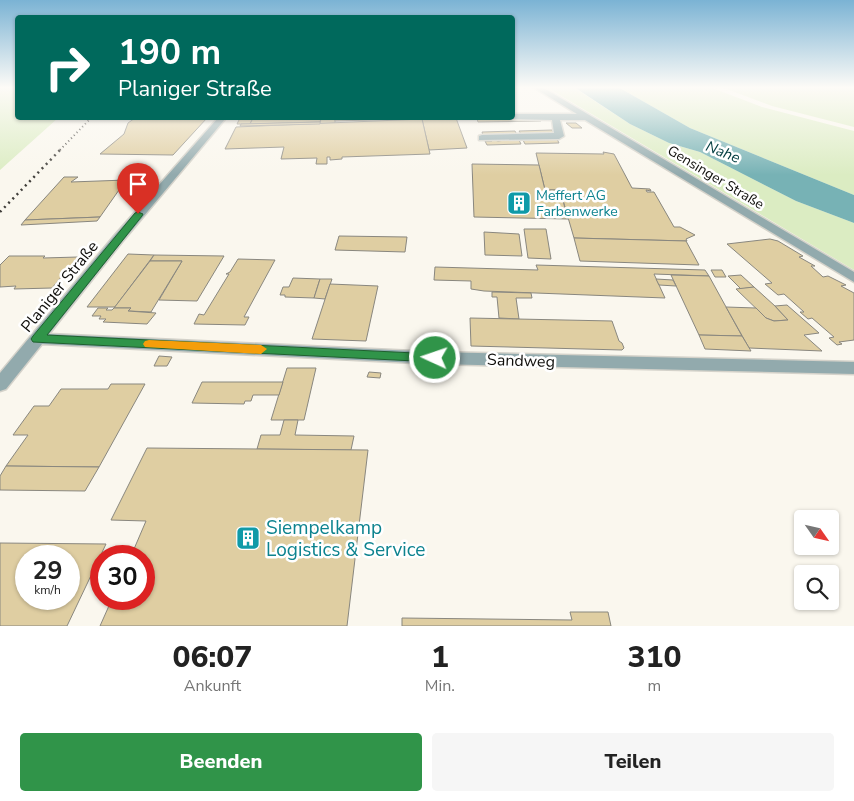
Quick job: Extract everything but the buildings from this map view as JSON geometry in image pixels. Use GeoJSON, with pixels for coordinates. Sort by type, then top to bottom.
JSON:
{"type":"FeatureCollection","features":[{"type":"Feature","properties":{"kind":"street"},"geometry":{"type":"LineString","coordinates":[[515,117],[540,116]]}},
{"type":"Feature","properties":{"kind":"street"},"geometry":{"type":"LineString","coordinates":[[548,116],[556,119],[587,117]]}},
{"type":"Feature","properties":{"kind":"street","name":"Gensinger Straße"},"geometry":{"type":"LineString","coordinates":[[587,117],[854,278]]}},
{"type":"Feature","properties":{"kind":"street"},"geometry":{"type":"LineString","coordinates":[[482,138],[559,136],[556,119]]}},
{"type":"Feature","properties":{"kind":"street","name":"Planiger Straße"},"geometry":{"type":"LineString","coordinates":[[0,385],[118,239],[220,120]]}},
{"type":"Feature","properties":{"kind":"street","name":"Sandweg"},"geometry":{"type":"LineString","coordinates":[[38,339],[435,358],[854,368]]}},
{"type":"Feature","properties":{"kind":"green space"},"geometry":{"type":"Polygon","coordinates":[[[0,116],[15,116],[15,120],[56,120],[0,170],[0,116]]]}},
{"type":"Feature","properties":{"kind":"green space"},"geometry":{"type":"Polygon","coordinates":[[[595,116],[618,116],[669,143],[700,152],[796,201],[854,223],[854,270],[595,116]]]}},
{"type":"Feature","properties":{"kind":"green space"},"geometry":{"type":"Polygon","coordinates":[[[669,116],[797,116],[854,131],[854,195],[690,128],[669,116]]]}},
{"type":"Feature","properties":{"kind":"green space"},"geometry":{"type":"Polygon","coordinates":[[[812,116],[854,116],[854,127],[812,116]]]}},
{"type":"Feature","properties":{"kind":"water","name":"Nahe"},"geometry":{"type":"Polygon","coordinates":[[[618,116],[669,116],[690,128],[854,195],[854,223],[796,201],[700,152],[669,143],[618,116]]]}},
{"type":"Feature","properties":{"kind":"railway"},"geometry":{"type":"LineString","coordinates":[[60,150],[89,120]]}},
{"type":"Feature","properties":{"kind":"railway"},"geometry":{"type":"LineString","coordinates":[[0,212],[61,149]]}},
{"type":"Feature","properties":{"kind":"slow traffic"},"geometry":{"type":"LineString","coordinates":[[149,344],[261,349]]}},
{"type":"Feature","properties":{"kind":"place","name":"Meffert AG Farbenwerke"},"geometry":{"type":"Point","coordinates":[519,203]}},
{"type":"Feature","properties":{"kind":"place","name":"Siempelkamp Logistics & Service"},"geometry":{"type":"Point","coordinates":[248,538]}},
{"type":"Feature","properties":{"kind":"route"},"geometry":{"type":"LineString","coordinates":[[138,214],[38,339],[435,358]]}}]}
